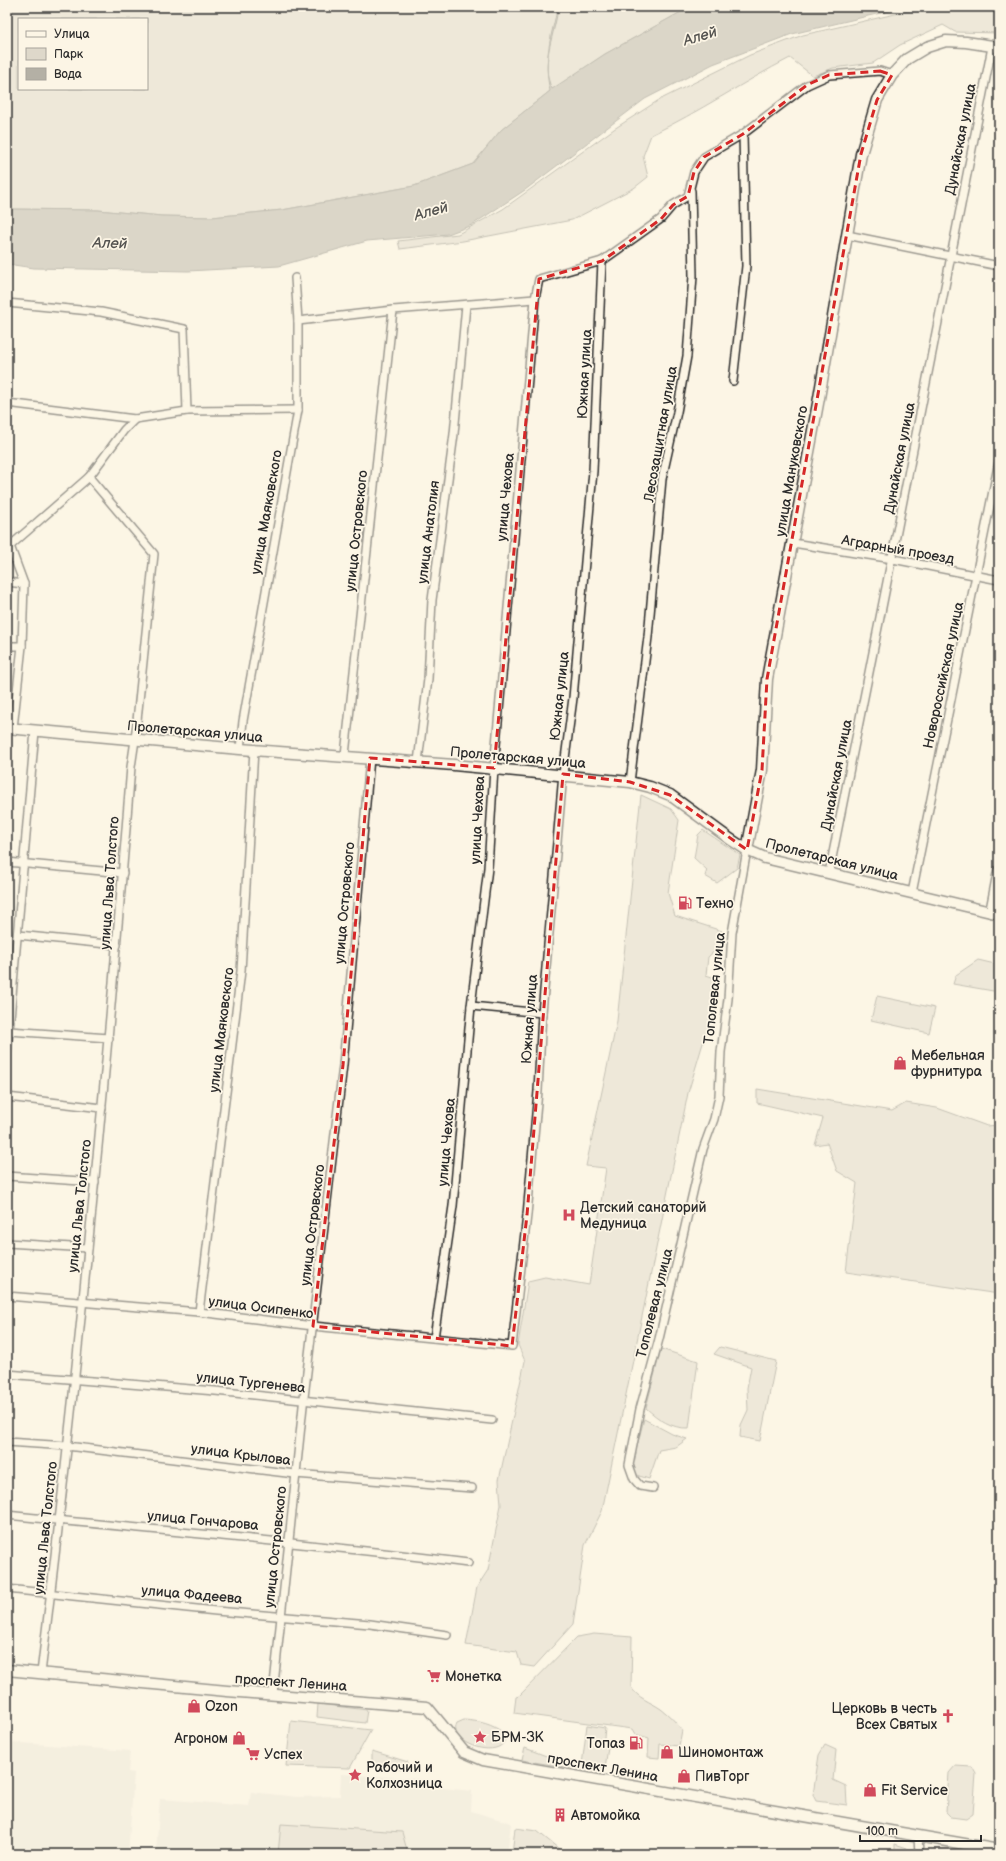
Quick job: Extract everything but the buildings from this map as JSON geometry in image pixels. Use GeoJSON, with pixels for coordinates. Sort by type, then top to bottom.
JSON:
{"type":"FeatureCollection","features":[{"type":"Feature","properties":{"kind":"street","name":"улица Мануковского"},"geometry":{"type":"LineString","coordinates":[[747,850],[762,770],[767,678],[793,543],[861,154],[877,100],[892,75],[907,59],[927,47],[946,41],[966,42],[996,47]]}},
{"type":"Feature","properties":{"kind":"street","name":"Дунайская улица"},"geometry":{"type":"LineString","coordinates":[[829,873],[893,560],[950,256],[996,47]]}},
{"type":"Feature","properties":{"kind":"street"},"geometry":{"type":"LineString","coordinates":[[602,261],[661,219],[673,205],[688,196],[694,172],[704,157],[743,134],[807,85],[829,75],[880,70],[892,75]]}},
{"type":"Feature","properties":{"kind":"street"},"geometry":{"type":"LineString","coordinates":[[733,381],[746,266],[743,134]]}},
{"type":"Feature","properties":{"kind":"street","name":"Лесозащитная улица"},"geometry":{"type":"LineString","coordinates":[[630,782],[648,638],[662,479],[688,356],[693,276],[691,185]]}},
{"type":"Feature","properties":{"kind":"street"},"geometry":{"type":"LineString","coordinates":[[847,235],[999,266]]}},
{"type":"Feature","properties":{"kind":"street","name":"улица Чехова"},"geometry":{"type":"LineString","coordinates":[[434,1338],[453,1206],[472,1006],[488,868],[494,768],[535,299],[539,279],[585,268],[602,261]]}},
{"type":"Feature","properties":{"kind":"street","name":"Южная улица"},"geometry":{"type":"LineString","coordinates":[[512,1346],[527,1215],[538,1091],[542,1013],[562,774],[573,698],[593,471],[602,261]]}},
{"type":"Feature","properties":{"kind":"street","name":"улица Маяковского"},"geometry":{"type":"LineString","coordinates":[[240,749],[243,721],[298,410],[298,321],[295,278]]}},
{"type":"Feature","properties":{"kind":"street"},"geometry":{"type":"LineString","coordinates":[[298,321],[393,310],[466,306],[535,299]]}},
{"type":"Feature","properties":{"kind":"street"},"geometry":{"type":"LineString","coordinates":[[7,303],[101,312],[184,329],[187,411]]}},
{"type":"Feature","properties":{"kind":"street","name":"улица Анатолия"},"geometry":{"type":"LineString","coordinates":[[418,762],[428,679],[432,600],[454,434],[466,306]]}},
{"type":"Feature","properties":{"kind":"street","name":"улица Островского"},"geometry":{"type":"LineString","coordinates":[[345,755],[393,310]]}},
{"type":"Feature","properties":{"kind":"street"},"geometry":{"type":"LineString","coordinates":[[7,403],[135,419],[187,411],[298,410]]}},
{"type":"Feature","properties":{"kind":"street"},"geometry":{"type":"LineString","coordinates":[[10,728],[22,646],[24,584],[8,545],[89,477],[124,430],[135,419]]}},
{"type":"Feature","properties":{"kind":"street","name":"Новороссийская улица"},"geometry":{"type":"LineString","coordinates":[[912,893],[977,577],[999,461]]}},
{"type":"Feature","properties":{"kind":"street","name":"улица Льва Толстого"},"geometry":{"type":"LineString","coordinates":[[41,1673],[83,1303],[109,1038],[131,767],[154,554],[89,477]]}},
{"type":"Feature","properties":{"kind":"street","name":"Аграрный проезд"},"geometry":{"type":"LineString","coordinates":[[793,543],[999,580]]}},
{"type":"Feature","properties":{"kind":"street"},"geometry":{"type":"LineString","coordinates":[[7,582],[24,584]]}},
{"type":"Feature","properties":{"kind":"street"},"geometry":{"type":"LineString","coordinates":[[7,646],[22,646]]}},
{"type":"Feature","properties":{"kind":"street","name":"Пролетарская улица"},"geometry":{"type":"LineString","coordinates":[[10,728],[240,749],[345,755],[562,774],[630,782],[650,787],[670,795],[747,850],[764,858],[995,913]]}},
{"type":"Feature","properties":{"kind":"street"},"geometry":{"type":"LineString","coordinates":[[7,1053],[35,731]]}},
{"type":"Feature","properties":{"kind":"street","name":"улица Маяковского"},"geometry":{"type":"LineString","coordinates":[[199,1312],[241,971],[254,750]]}},
{"type":"Feature","properties":{"kind":"street","name":"улица Островского"},"geometry":{"type":"LineString","coordinates":[[272,1694],[303,1400],[343,1065],[370,758]]}},
{"type":"Feature","properties":{"kind":"street","name":"Тополевая улица"},"geometry":{"type":"LineString","coordinates":[[653,1488],[640,1486],[634,1479],[629,1465],[640,1409],[659,1339],[703,1149],[719,1096],[721,1052],[728,999],[732,933],[747,850]]}},
{"type":"Feature","properties":{"kind":"street"},"geometry":{"type":"LineString","coordinates":[[7,862],[122,873]]}},
{"type":"Feature","properties":{"kind":"street"},"geometry":{"type":"LineString","coordinates":[[995,913],[999,871]]}},
{"type":"Feature","properties":{"kind":"street"},"geometry":{"type":"LineString","coordinates":[[18,935],[117,945]]}},
{"type":"Feature","properties":{"kind":"street"},"geometry":{"type":"LineString","coordinates":[[472,1006],[542,1013]]}},
{"type":"Feature","properties":{"kind":"street"},"geometry":{"type":"LineString","coordinates":[[9,1031],[109,1038]]}},
{"type":"Feature","properties":{"kind":"street"},"geometry":{"type":"LineString","coordinates":[[7,1097],[102,1108]]}},
{"type":"Feature","properties":{"kind":"street"},"geometry":{"type":"LineString","coordinates":[[7,1176],[94,1182]]}},
{"type":"Feature","properties":{"kind":"street"},"geometry":{"type":"LineString","coordinates":[[7,1243],[88,1248]]}},
{"type":"Feature","properties":{"kind":"street","name":"улица Осипенко"},"geometry":{"type":"LineString","coordinates":[[7,1296],[199,1312],[313,1326],[512,1346]]}},
{"type":"Feature","properties":{"kind":"street","name":"улица Тургенева"},"geometry":{"type":"LineString","coordinates":[[7,1374],[303,1400],[492,1420]]}},
{"type":"Feature","properties":{"kind":"street","name":"улица Крылова"},"geometry":{"type":"LineString","coordinates":[[7,1442],[67,1446],[296,1474],[472,1488]]}},
{"type":"Feature","properties":{"kind":"street","name":"улица Гончарова"},"geometry":{"type":"LineString","coordinates":[[7,1516],[288,1542],[468,1563]]}},
{"type":"Feature","properties":{"kind":"street","name":"улица Фадеева"},"geometry":{"type":"LineString","coordinates":[[7,1589],[370,1624],[447,1635]]}},
{"type":"Feature","properties":{"kind":"street","name":"проспект Ленина"},"geometry":{"type":"LineString","coordinates":[[7,1670],[427,1707],[464,1752],[483,1760],[999,1850]]}},
{"type":"Feature","properties":{"kind":"street"},"geometry":{"type":"LineString","coordinates":[[918,1836],[919,1854]]}},
{"type":"Feature","properties":{"kind":"highlighted area"},"geometry":{"type":"Polygon","coordinates":[[[880,71],[892,75],[877,100],[861,154],[767,679],[762,770],[747,850],[670,795],[630,782],[563,774],[527,1215],[512,1346],[313,1326],[343,1065],[370,758],[494,768],[539,279],[602,261],[661,219],[673,205],[688,196],[694,172],[704,157],[743,134],[807,85],[829,75],[880,71]]]}},
{"type":"Feature","properties":{"kind":"shaded area"},"geometry":{"type":"Polygon","coordinates":[[[7,1742],[130,1751],[128,1772],[134,1773],[128,1854],[7,1854],[7,1742]]]}},
{"type":"Feature","properties":{"kind":"shaded area"},"geometry":{"type":"Polygon","coordinates":[[[341,1774],[419,1779],[423,1780],[423,1786],[472,1791],[471,1811],[511,1823],[507,1854],[156,1854],[160,1799],[249,1806],[251,1792],[297,1797],[340,1796],[341,1774]]]}},
{"type":"Feature","properties":{"kind":"green space"},"geometry":{"type":"Polygon","coordinates":[[[7,7],[690,7],[605,54],[550,91],[501,130],[473,164],[414,186],[282,210],[212,217],[162,216],[98,210],[7,209],[7,7]]]}},
{"type":"Feature","properties":{"kind":"green space"},"geometry":{"type":"Polygon","coordinates":[[[926,7],[999,7],[999,33],[955,32],[943,25],[900,45],[873,63],[833,68],[813,76],[790,58],[686,117],[651,135],[643,156],[648,177],[634,188],[572,220],[463,241],[400,249],[398,241],[458,234],[503,209],[614,129],[659,100],[750,55],[803,35],[926,7]]]}},
{"type":"Feature","properties":{"kind":"green space"},"geometry":{"type":"Polygon","coordinates":[[[641,795],[671,809],[679,820],[668,893],[675,916],[722,931],[722,944],[708,957],[706,975],[718,979],[715,1003],[688,1093],[602,1511],[585,1545],[573,1624],[534,1667],[521,1665],[517,1652],[466,1645],[477,1587],[488,1570],[501,1505],[499,1480],[525,1361],[518,1345],[528,1281],[545,1277],[589,1285],[606,1168],[586,1166],[617,1021],[641,795]]]}},
{"type":"Feature","properties":{"kind":"green space"},"geometry":{"type":"Polygon","coordinates":[[[703,830],[740,855],[737,868],[717,883],[705,876],[707,870],[694,858],[698,835],[703,830]]]}},
{"type":"Feature","properties":{"kind":"green space"},"geometry":{"type":"Polygon","coordinates":[[[978,960],[999,965],[999,992],[953,984],[956,975],[978,960]]]}},
{"type":"Feature","properties":{"kind":"green space"},"geometry":{"type":"Polygon","coordinates":[[[877,996],[935,1008],[929,1033],[871,1020],[877,996]]]}},
{"type":"Feature","properties":{"kind":"green space"},"geometry":{"type":"Polygon","coordinates":[[[757,1089],[892,1111],[906,1103],[937,1108],[987,1126],[999,1125],[999,1294],[846,1272],[857,1183],[837,1171],[827,1143],[815,1145],[823,1118],[757,1103],[757,1089]]]}},
{"type":"Feature","properties":{"kind":"green space"},"geometry":{"type":"Polygon","coordinates":[[[720,1347],[776,1361],[760,1441],[740,1437],[741,1425],[748,1410],[747,1388],[751,1367],[714,1354],[720,1347]]]}},
{"type":"Feature","properties":{"kind":"green space"},"geometry":{"type":"Polygon","coordinates":[[[661,1349],[698,1361],[689,1428],[671,1425],[655,1416],[646,1408],[661,1349]]]}},
{"type":"Feature","properties":{"kind":"green space"},"geometry":{"type":"Polygon","coordinates":[[[644,1419],[672,1434],[687,1439],[676,1447],[659,1450],[649,1479],[636,1475],[633,1462],[644,1419]]]}},
{"type":"Feature","properties":{"kind":"green space"},"geometry":{"type":"Polygon","coordinates":[[[594,1634],[632,1637],[631,1687],[640,1697],[664,1711],[680,1727],[682,1730],[679,1746],[660,1744],[659,1758],[648,1757],[649,1738],[635,1734],[632,1729],[514,1713],[516,1697],[519,1696],[577,1637],[594,1634]]]}},
{"type":"Feature","properties":{"kind":"green space"},"geometry":{"type":"Polygon","coordinates":[[[318,1704],[367,1710],[365,1723],[317,1717],[318,1704]]]}},
{"type":"Feature","properties":{"kind":"green space"},"geometry":{"type":"Polygon","coordinates":[[[464,1720],[491,1725],[505,1734],[504,1743],[498,1747],[489,1749],[478,1748],[468,1744],[460,1738],[456,1731],[457,1723],[464,1720]]]}},
{"type":"Feature","properties":{"kind":"green space"},"geometry":{"type":"Polygon","coordinates":[[[291,1721],[371,1730],[350,1768],[286,1766],[291,1721]]]}},
{"type":"Feature","properties":{"kind":"green space"},"geometry":{"type":"Polygon","coordinates":[[[587,1725],[605,1728],[603,1746],[608,1747],[605,1768],[582,1765],[587,1725]]]}},
{"type":"Feature","properties":{"kind":"green space"},"geometry":{"type":"Polygon","coordinates":[[[825,1745],[836,1750],[833,1780],[846,1786],[847,1805],[816,1801],[813,1795],[819,1755],[825,1745]]]}},
{"type":"Feature","properties":{"kind":"green space"},"geometry":{"type":"Polygon","coordinates":[[[525,1748],[549,1757],[570,1762],[570,1768],[522,1760],[525,1748]]]}},
{"type":"Feature","properties":{"kind":"green space"},"geometry":{"type":"Polygon","coordinates":[[[372,1751],[408,1762],[408,1770],[372,1767],[372,1751]]]}},
{"type":"Feature","properties":{"kind":"green space"},"geometry":{"type":"Polygon","coordinates":[[[955,1766],[972,1767],[976,1774],[973,1814],[966,1819],[951,1817],[946,1812],[949,1773],[955,1766]]]}},
{"type":"Feature","properties":{"kind":"green space"},"geometry":{"type":"Polygon","coordinates":[[[281,1824],[402,1832],[408,1854],[278,1854],[281,1824]]]}},
{"type":"Feature","properties":{"kind":"green space"},"geometry":{"type":"Polygon","coordinates":[[[515,1828],[537,1831],[559,1849],[560,1854],[512,1854],[515,1828]]]}},
{"type":"Feature","properties":{"kind":"green space"},"geometry":{"type":"Polygon","coordinates":[[[895,1844],[907,1848],[909,1854],[895,1854],[895,1844]]]}},
{"type":"Feature","properties":{"kind":"water"},"geometry":{"type":"Polygon","coordinates":[[[558,7],[557,17],[550,46],[551,38],[558,7]]]}},
{"type":"Feature","properties":{"kind":"water","name":"Алей"},"geometry":{"type":"Polygon","coordinates":[[[690,7],[906,7],[792,34],[713,64],[645,99],[525,190],[472,225],[448,234],[367,241],[279,266],[188,271],[34,268],[7,264],[7,209],[98,210],[162,216],[212,217],[282,210],[414,186],[473,164],[501,130],[550,91],[548,80],[547,71],[552,89],[605,54],[690,7]]]}},
{"type":"Feature","properties":{"kind":"place","name":"Техно"},"geometry":{"type":"Point","coordinates":[685,903]}},
{"type":"Feature","properties":{"kind":"place","name":"Мебельная фурнитура"},"geometry":{"type":"Point","coordinates":[900,1063]}},
{"type":"Feature","properties":{"kind":"place","name":"Детский санаторий Медуница"},"geometry":{"type":"Point","coordinates":[569,1215]}},
{"type":"Feature","properties":{"kind":"place","name":"Монетка"},"geometry":{"type":"Point","coordinates":[434,1676]}},
{"type":"Feature","properties":{"kind":"place","name":"Ozon"},"geometry":{"type":"Point","coordinates":[194,1706]}},
{"type":"Feature","properties":{"kind":"place","name":"Церковь в честь Всех Святых"},"geometry":{"type":"Point","coordinates":[948,1716]}},
{"type":"Feature","properties":{"kind":"place","name":"БРМ-ЗК"},"geometry":{"type":"Point","coordinates":[480,1737]}},
{"type":"Feature","properties":{"kind":"place","name":"Агроном"},"geometry":{"type":"Point","coordinates":[239,1738]}},
{"type":"Feature","properties":{"kind":"place","name":"Топаз"},"geometry":{"type":"Point","coordinates":[636,1743]}},
{"type":"Feature","properties":{"kind":"place","name":"Шиномонтаж"},"geometry":{"type":"Point","coordinates":[667,1752]}},
{"type":"Feature","properties":{"kind":"place","name":"Успех"},"geometry":{"type":"Point","coordinates":[253,1754]}},
{"type":"Feature","properties":{"kind":"place","name":"Рабочий и Колхозница"},"geometry":{"type":"Point","coordinates":[355,1775]}},
{"type":"Feature","properties":{"kind":"place","name":"ПивТорг"},"geometry":{"type":"Point","coordinates":[684,1776]}},
{"type":"Feature","properties":{"kind":"place","name":"Fit Service"},"geometry":{"type":"Point","coordinates":[870,1790]}},
{"type":"Feature","properties":{"kind":"place","name":"Автомойка"},"geometry":{"type":"Point","coordinates":[560,1815]}}]}
